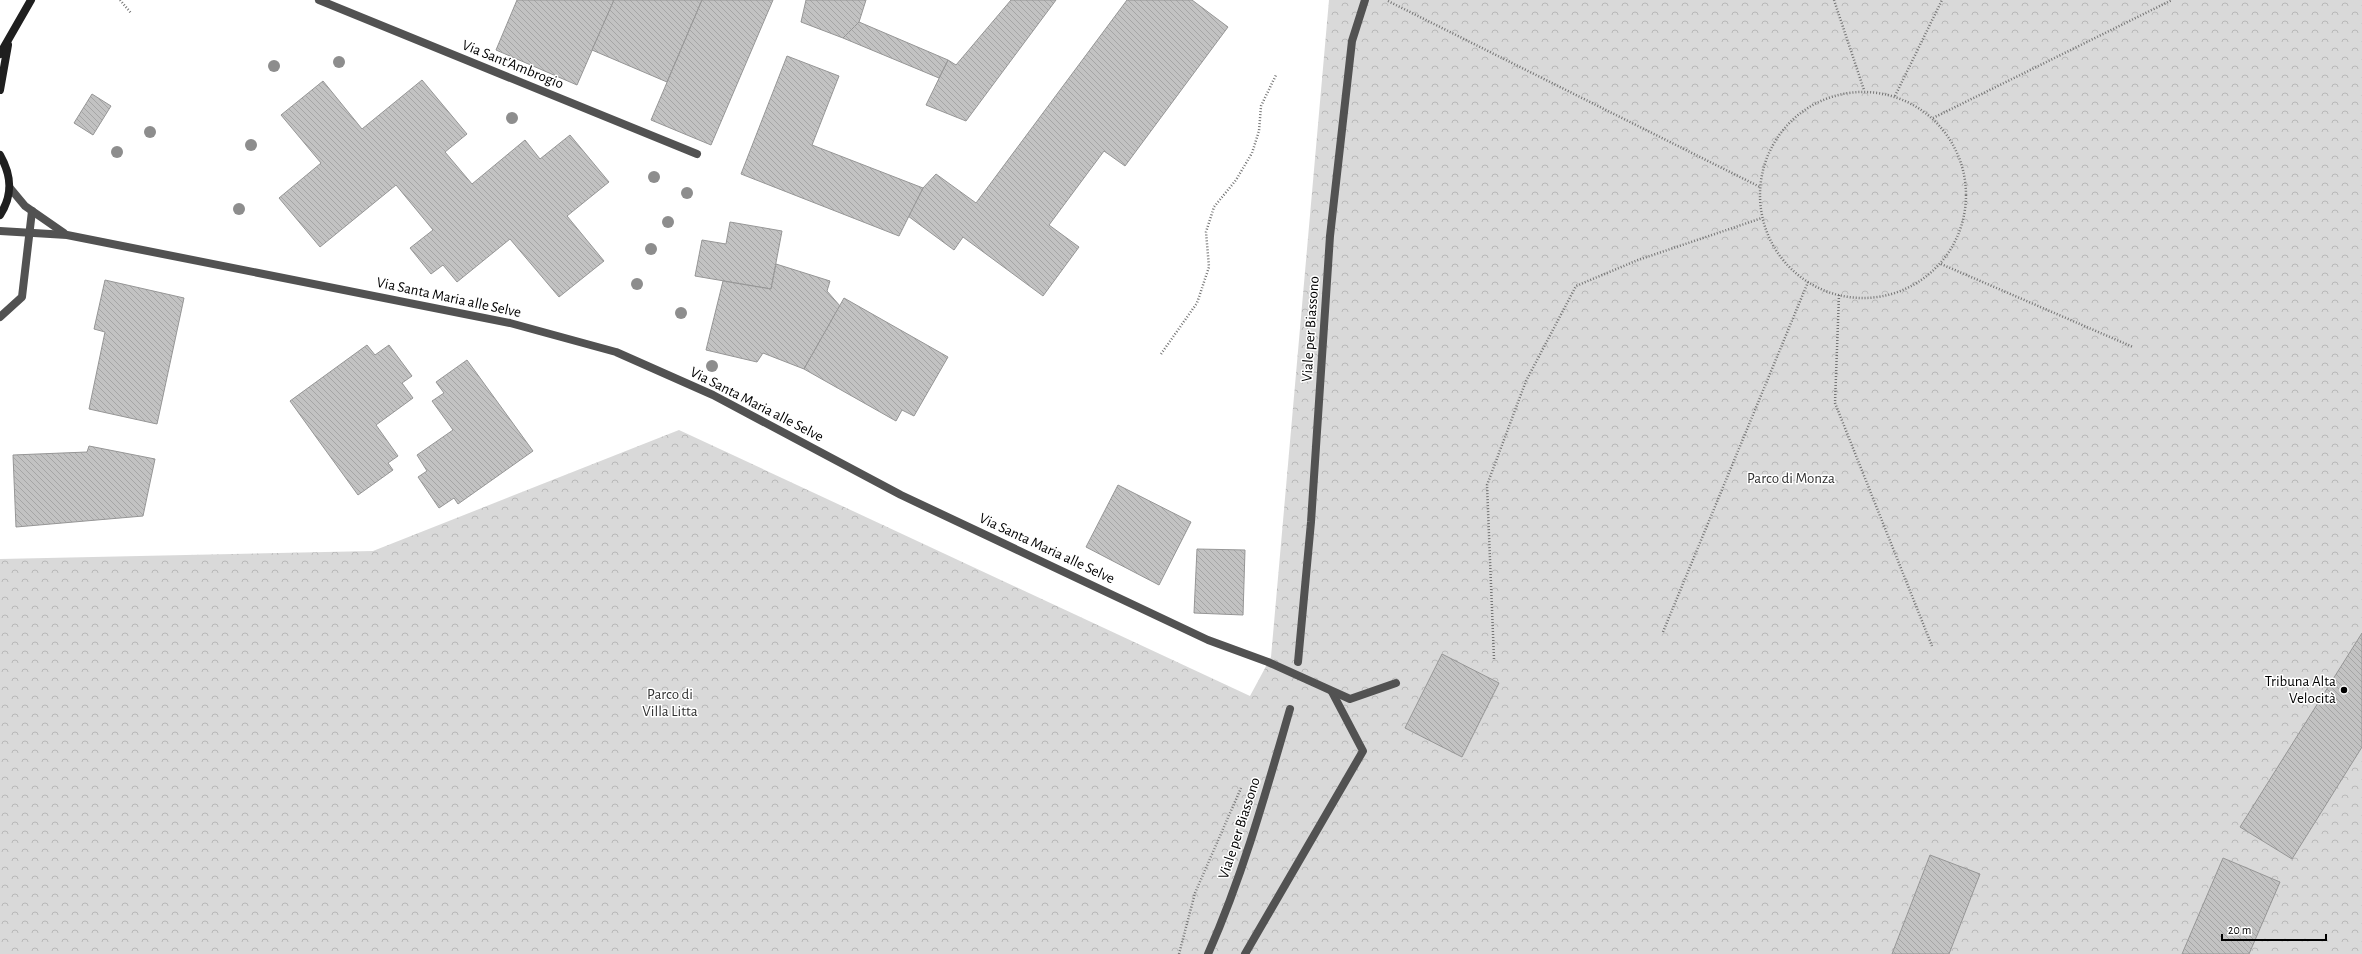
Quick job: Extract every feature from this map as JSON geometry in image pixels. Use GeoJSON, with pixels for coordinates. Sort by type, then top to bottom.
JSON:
{"type":"FeatureCollection","features":[{"type":"Feature","properties":{"kind":"main road"},"geometry":{"type":"LineString","coordinates":[[0,54],[30,0]]}},
{"type":"Feature","properties":{"kind":"main road"},"geometry":{"type":"LineString","coordinates":[[0,90],[9,36]]}},
{"type":"Feature","properties":{"kind":"main road"},"geometry":{"type":"LineString","coordinates":[[0,155],[9,177],[10,188],[6,205],[0,215]]}},
{"type":"Feature","properties":{"kind":"street","name":"Via Sant'Ambrogio"},"geometry":{"type":"LineString","coordinates":[[318,0],[697,154]]}},
{"type":"Feature","properties":{"kind":"street","name":"Viale per Biassono"},"geometry":{"type":"LineString","coordinates":[[1298,662],[1311,522],[1330,236],[1352,41],[1365,0]]}},
{"type":"Feature","properties":{"kind":"street","name":"Via Santa Maria alle Selve"},"geometry":{"type":"LineString","coordinates":[[10,188],[32,211],[67,235]]}},
{"type":"Feature","properties":{"kind":"street"},"geometry":{"type":"LineString","coordinates":[[0,317],[22,297],[32,211]]}},
{"type":"Feature","properties":{"kind":"street","name":"Via Santa Maria alle Selve"},"geometry":{"type":"LineString","coordinates":[[0,231],[67,235],[510,323],[616,352],[713,395],[901,495],[1208,640],[1268,662],[1350,699],[1396,683]]}},
{"type":"Feature","properties":{"kind":"street"},"geometry":{"type":"LineString","coordinates":[[1246,954],[1363,751],[1332,692]]}},
{"type":"Feature","properties":{"kind":"street","name":"Viale per Biassono"},"geometry":{"type":"LineString","coordinates":[[1208,954],[1224,917],[1256,829],[1290,709]]}},
{"type":"Feature","properties":{"kind":"path"},"geometry":{"type":"LineString","coordinates":[[120,0],[131,13]]}},
{"type":"Feature","properties":{"kind":"path"},"geometry":{"type":"LineString","coordinates":[[1386,0],[1760,187]]}},
{"type":"Feature","properties":{"kind":"path"},"geometry":{"type":"LineString","coordinates":[[1834,0],[1864,90]]}},
{"type":"Feature","properties":{"kind":"path"},"geometry":{"type":"LineString","coordinates":[[1896,96],[1942,0]]}},
{"type":"Feature","properties":{"kind":"path"},"geometry":{"type":"LineString","coordinates":[[1933,118],[2172,0]]}},
{"type":"Feature","properties":{"kind":"path"},"geometry":{"type":"LineString","coordinates":[[1161,354],[1197,303],[1209,267],[1206,232],[1214,207],[1236,180],[1252,152],[1259,131],[1261,106],[1276,75]]}},
{"type":"Feature","properties":{"kind":"path"},"geometry":{"type":"LineString","coordinates":[[1864,90],[1896,96],[1916,105],[1933,118],[1954,143],[1966,174],[1967,206],[1959,237],[1941,264],[1920,282],[1894,294],[1867,299],[1839,296],[1808,282],[1787,265],[1772,244],[1762,218],[1760,187],[1767,156],[1782,130],[1805,109],[1833,96],[1864,90]]}},
{"type":"Feature","properties":{"kind":"path"},"geometry":{"type":"LineString","coordinates":[[1494,659],[1487,485],[1526,381],[1576,286],[1638,260],[1762,218]]}},
{"type":"Feature","properties":{"kind":"path"},"geometry":{"type":"LineString","coordinates":[[1941,264],[2133,347]]}},
{"type":"Feature","properties":{"kind":"path"},"geometry":{"type":"LineString","coordinates":[[1663,632],[1808,282]]}},
{"type":"Feature","properties":{"kind":"path"},"geometry":{"type":"LineString","coordinates":[[1839,296],[1835,403],[1932,646]]}},
{"type":"Feature","properties":{"kind":"path"},"geometry":{"type":"LineString","coordinates":[[1179,954],[1195,893],[1244,782]]}},
{"type":"Feature","properties":{"kind":"green space","name":"Parco di Monza"},"geometry":{"type":"Polygon","coordinates":[[[1329,0],[2362,0],[2362,954],[0,954],[0,559],[373,551],[679,430],[1250,696],[1271,657],[1329,0]]]}},
{"type":"Feature","properties":{"kind":"building"},"geometry":{"type":"Polygon","coordinates":[[[517,0],[614,0],[577,85],[496,50],[517,0]]]}},
{"type":"Feature","properties":{"kind":"building"},"geometry":{"type":"Polygon","coordinates":[[[614,0],[702,0],[667,82],[592,50],[614,0]]]}},
{"type":"Feature","properties":{"kind":"building"},"geometry":{"type":"Polygon","coordinates":[[[702,0],[773,0],[711,145],[651,120],[702,0]]]}},
{"type":"Feature","properties":{"kind":"building"},"geometry":{"type":"Polygon","coordinates":[[[806,0],[866,0],[859,22],[843,38],[801,22],[806,0]]]}},
{"type":"Feature","properties":{"kind":"building"},"geometry":{"type":"Polygon","coordinates":[[[1011,0],[1056,0],[966,121],[926,105],[948,60],[956,65],[1011,0]]]}},
{"type":"Feature","properties":{"kind":"building"},"geometry":{"type":"Polygon","coordinates":[[[1127,0],[1192,0],[1228,27],[1125,166],[1104,151],[1049,225],[1079,247],[1043,296],[963,237],[954,250],[908,216],[923,188],[936,174],[976,203],[1127,0]]]}},
{"type":"Feature","properties":{"kind":"building"},"geometry":{"type":"Polygon","coordinates":[[[859,22],[948,60],[939,78],[843,38],[859,22]]]}},
{"type":"Feature","properties":{"kind":"building"},"geometry":{"type":"Polygon","coordinates":[[[787,56],[839,76],[812,145],[923,188],[899,236],[741,174],[787,56]]]}},
{"type":"Feature","properties":{"kind":"building"},"geometry":{"type":"Polygon","coordinates":[[[422,80],[467,134],[445,152],[472,184],[525,140],[540,159],[570,135],[609,182],[567,216],[604,261],[559,297],[510,239],[457,282],[443,265],[431,274],[410,248],[433,230],[396,185],[320,247],[279,198],[321,163],[281,115],[323,81],[362,129],[422,80]]]}},
{"type":"Feature","properties":{"kind":"building"},"geometry":{"type":"Polygon","coordinates":[[[92,94],[111,106],[93,135],[74,123],[92,94]]]}},
{"type":"Feature","properties":{"kind":"building"},"geometry":{"type":"Polygon","coordinates":[[[730,222],[782,231],[771,289],[695,276],[702,240],[726,244],[730,222]]]}},
{"type":"Feature","properties":{"kind":"building"},"geometry":{"type":"Polygon","coordinates":[[[776,264],[830,281],[827,291],[840,306],[804,369],[763,353],[757,362],[706,350],[723,281],[771,289],[776,264]]]}},
{"type":"Feature","properties":{"kind":"building"},"geometry":{"type":"Polygon","coordinates":[[[105,280],[184,298],[157,424],[89,409],[105,332],[94,329],[105,280]]]}},
{"type":"Feature","properties":{"kind":"building"},"geometry":{"type":"Polygon","coordinates":[[[844,298],[948,357],[914,416],[902,410],[896,421],[804,369],[844,298]]]}},
{"type":"Feature","properties":{"kind":"building"},"geometry":{"type":"Polygon","coordinates":[[[367,345],[375,355],[389,345],[412,376],[402,383],[413,398],[376,425],[398,456],[388,463],[393,470],[358,495],[290,401],[367,345]]]}},
{"type":"Feature","properties":{"kind":"building"},"geometry":{"type":"Polygon","coordinates":[[[467,360],[533,451],[458,504],[454,498],[439,508],[418,477],[427,471],[417,455],[453,430],[432,401],[444,393],[436,382],[467,360]]]}},
{"type":"Feature","properties":{"kind":"building"},"geometry":{"type":"Polygon","coordinates":[[[89,446],[155,459],[143,516],[16,527],[13,455],[87,452],[89,446]]]}},
{"type":"Feature","properties":{"kind":"building"},"geometry":{"type":"Polygon","coordinates":[[[1118,485],[1191,522],[1159,585],[1086,547],[1118,485]]]}},
{"type":"Feature","properties":{"kind":"building"},"geometry":{"type":"Polygon","coordinates":[[[1197,549],[1245,550],[1243,615],[1194,613],[1197,549]]]}},
{"type":"Feature","properties":{"kind":"building","name":"Tribuna Alta Velocità"},"geometry":{"type":"Polygon","coordinates":[[[2362,633],[2362,747],[2292,859],[2240,827],[2362,633]]]}},
{"type":"Feature","properties":{"kind":"building"},"geometry":{"type":"Polygon","coordinates":[[[1442,654],[1499,683],[1462,757],[1405,728],[1442,654]]]}},
{"type":"Feature","properties":{"kind":"building"},"geometry":{"type":"Polygon","coordinates":[[[1930,855],[1980,874],[1949,954],[1892,954],[1930,855]]]}},
{"type":"Feature","properties":{"kind":"building"},"geometry":{"type":"Polygon","coordinates":[[[2223,858],[2280,882],[2249,954],[2182,954],[2223,858]]]}},
{"type":"Feature","properties":{"kind":"place","name":"Tribuna Alta Velocità"},"geometry":{"type":"Point","coordinates":[2344,690]}},
{"type":"Feature","properties":{"kind":"park label","name":"Parco di Villa Litta"},"geometry":{"type":"Point","coordinates":[670,702]}}]}
